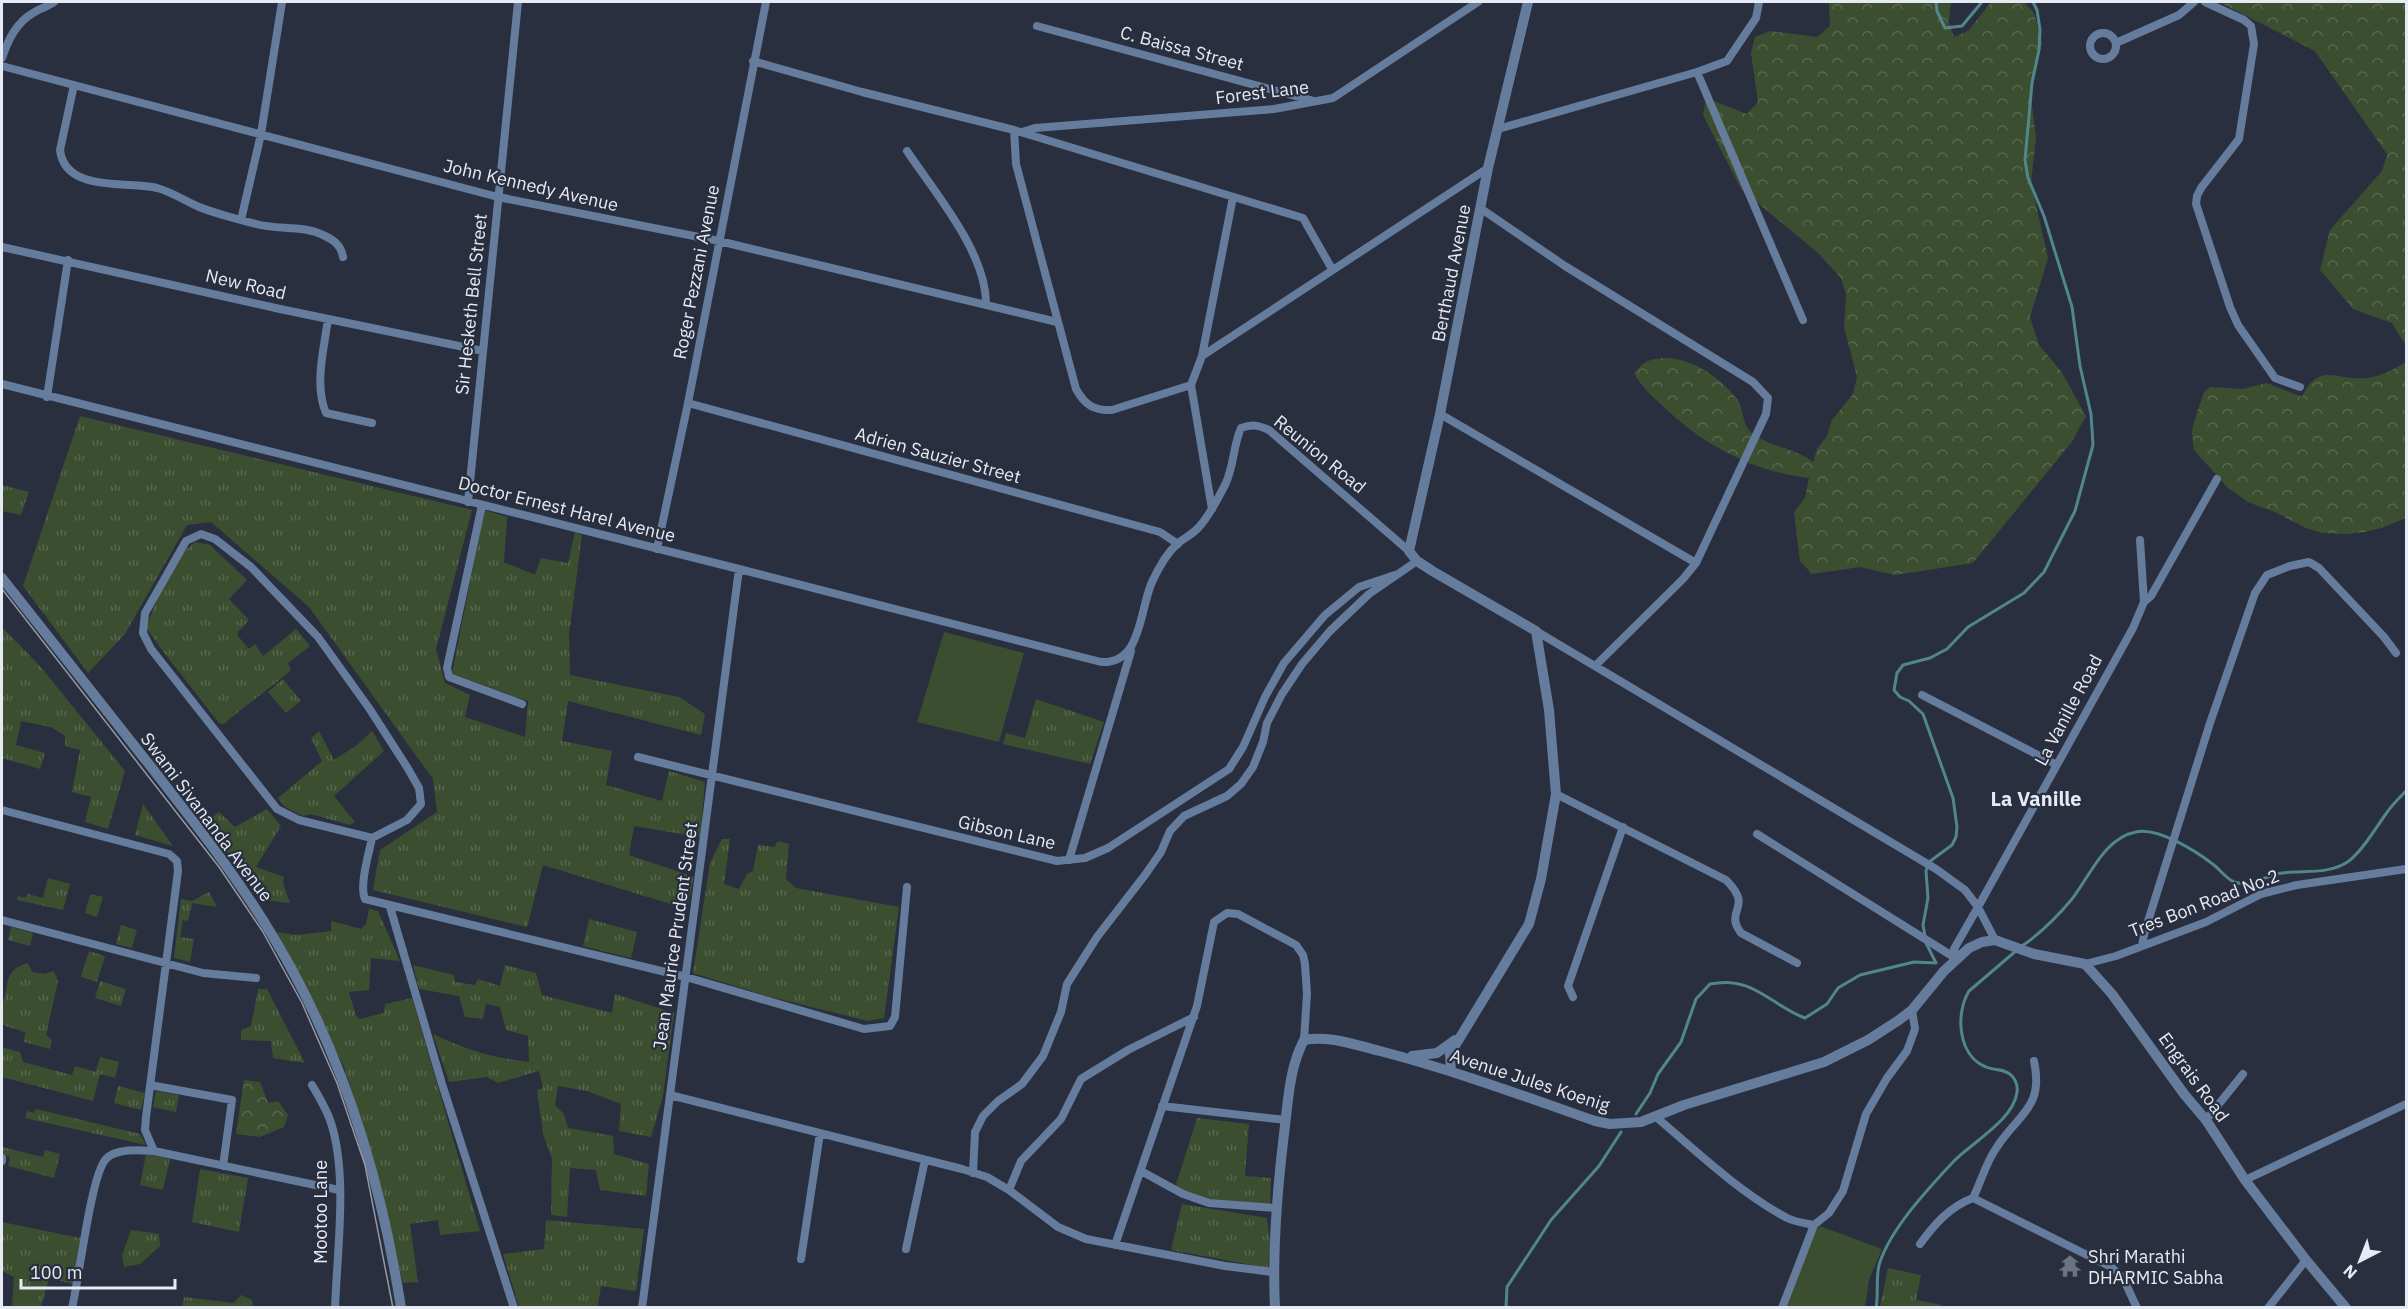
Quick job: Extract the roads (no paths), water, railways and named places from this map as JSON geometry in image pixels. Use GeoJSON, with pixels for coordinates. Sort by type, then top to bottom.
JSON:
{"type":"FeatureCollection","features":[{"type":"Feature","properties":{"kind":"street"},"geometry":{"type":"LineString","coordinates":[[2,58],[7,43],[17,26],[33,13],[54,2]]}},
{"type":"Feature","properties":{"kind":"street"},"geometry":{"type":"LineString","coordinates":[[241,220],[261,134],[282,2]]}},
{"type":"Feature","properties":{"kind":"street","name":"Sir Hesketh Bell Street"},"geometry":{"type":"LineString","coordinates":[[468,502],[518,2]]}},
{"type":"Feature","properties":{"kind":"street","name":"Roger Pezzani Avenue"},"geometry":{"type":"LineString","coordinates":[[657,549],[688,404],[766,2]]}},
{"type":"Feature","properties":{"kind":"street","name":"Forest Lane"},"geometry":{"type":"LineString","coordinates":[[1018,131],[1274,109],[1333,98],[1478,2]]}},
{"type":"Feature","properties":{"kind":"street","name":"Berthaud Avenue"},"geometry":{"type":"LineString","coordinates":[[1409,551],[1440,414],[1488,168],[1528,2]]}},
{"type":"Feature","properties":{"kind":"street"},"geometry":{"type":"LineString","coordinates":[[1498,129],[1697,72],[1727,61],[1756,18],[1759,2]]}},
{"type":"Feature","properties":{"kind":"street"},"geometry":{"type":"LineString","coordinates":[[2116,43],[2179,15],[2194,2]]}},
{"type":"Feature","properties":{"kind":"street"},"geometry":{"type":"LineString","coordinates":[[2205,2],[2244,20],[2251,26],[2254,44],[2239,139],[2201,188],[2196,204],[2238,325],[2275,378],[2300,387]]}},
{"type":"Feature","properties":{"kind":"street","name":"C. Baissa Street"},"geometry":{"type":"LineString","coordinates":[[1037,26],[1318,102]]}},
{"type":"Feature","properties":{"kind":"street"},"geometry":{"type":"LineString","coordinates":[[753,61],[862,92],[1018,131],[1303,218],[1332,269]]}},
{"type":"Feature","properties":{"kind":"street","name":"John Kennedy Avenue"},"geometry":{"type":"LineString","coordinates":[[2,66],[498,197],[718,241],[1057,322]]}},
{"type":"Feature","properties":{"kind":"street"},"geometry":{"type":"LineString","coordinates":[[1697,72],[1803,320]]}},
{"type":"Feature","properties":{"kind":"street"},"geometry":{"type":"LineString","coordinates":[[74,85],[60,150],[61,159],[72,173],[107,185],[146,186],[166,191],[202,208],[241,220],[275,228],[321,233],[339,245],[344,257]]}},
{"type":"Feature","properties":{"kind":"street"},"geometry":{"type":"LineString","coordinates":[[1018,131],[1016,164],[1057,322],[1076,389],[1082,400],[1090,407],[1100,411],[1112,410],[1191,385]]}},
{"type":"Feature","properties":{"kind":"street"},"geometry":{"type":"LineString","coordinates":[[906,151],[978,262],[985,281],[986,305]]}},
{"type":"Feature","properties":{"kind":"street"},"geometry":{"type":"LineString","coordinates":[[1202,356],[1488,168]]}},
{"type":"Feature","properties":{"kind":"street"},"geometry":{"type":"LineString","coordinates":[[1212,511],[1191,385],[1202,356],[1233,197]]}},
{"type":"Feature","properties":{"kind":"street"},"geometry":{"type":"LineString","coordinates":[[1480,208],[1565,266],[1753,382],[1768,398],[1766,414],[1696,562],[1683,579],[1595,666]]}},
{"type":"Feature","properties":{"kind":"street","name":"New Road"},"geometry":{"type":"LineString","coordinates":[[2,247],[483,351]]}},
{"type":"Feature","properties":{"kind":"street"},"geometry":{"type":"LineString","coordinates":[[47,397],[68,260]]}},
{"type":"Feature","properties":{"kind":"street"},"geometry":{"type":"LineString","coordinates":[[328,319],[322,362],[321,400],[323,406],[326,413],[372,423]]}},
{"type":"Feature","properties":{"kind":"street","name":"Doctor Ernest Harel Avenue"},"geometry":{"type":"LineString","coordinates":[[2,384],[1101,662],[1112,663],[1123,657]]}},
{"type":"Feature","properties":{"kind":"street","name":"Adrien Sauzier Street"},"geometry":{"type":"LineString","coordinates":[[688,404],[1160,532],[1178,544]]}},
{"type":"Feature","properties":{"kind":"street"},"geometry":{"type":"LineString","coordinates":[[1440,414],[1696,562]]}},
{"type":"Feature","properties":{"kind":"street","name":"Reunion Road"},"geometry":{"type":"LineString","coordinates":[[1123,657],[1132,648],[1151,584],[1164,561],[1178,544],[1197,529],[1212,511],[1226,484],[1241,428],[1248,425],[1259,425],[1269,430],[1409,551]]}},
{"type":"Feature","properties":{"kind":"street","name":"La Vanille Road"},"geometry":{"type":"LineString","coordinates":[[1957,959],[1954,949],[2133,628],[2144,602],[2151,596],[2217,479]]}},
{"type":"Feature","properties":{"kind":"street"},"geometry":{"type":"LineString","coordinates":[[482,505],[447,668],[449,677],[522,704]]}},
{"type":"Feature","properties":{"kind":"street"},"geometry":{"type":"LineString","coordinates":[[201,534],[216,539],[251,567],[318,637],[369,708],[407,767],[419,788],[421,804],[407,820],[372,838],[299,820],[277,809],[152,649],[143,633],[145,613],[186,541],[201,534]]}},
{"type":"Feature","properties":{"kind":"street","name":"La Vanille Road"},"geometry":{"type":"LineString","coordinates":[[2140,540],[2144,602]]}},
{"type":"Feature","properties":{"kind":"street"},"geometry":{"type":"LineString","coordinates":[[1409,551],[1417,561],[1936,869],[1965,890],[2000,942],[2021,950],[2085,964]]}},
{"type":"Feature","properties":{"kind":"street"},"geometry":{"type":"LineString","coordinates":[[973,1173],[975,1132],[983,1116],[998,1101],[1022,1084],[1043,1056],[1061,1012],[1067,984],[1097,937],[1161,852],[1170,831],[1184,816],[1227,796],[1241,784],[1253,767],[1263,742],[1267,723],[1282,694],[1302,664],[1330,631],[1369,594],[1417,561]]}},
{"type":"Feature","properties":{"kind":"street"},"geometry":{"type":"LineString","coordinates":[[2142,945],[2210,723],[2256,592],[2267,576],[2290,566],[2309,562],[2319,568],[2384,637],[2396,653]]}},
{"type":"Feature","properties":{"kind":"street","name":"Jean Maurice Prudent Street"},"geometry":{"type":"LineString","coordinates":[[642,1308],[714,775],[739,569]]}},
{"type":"Feature","properties":{"kind":"street","name":"Gibson Lane"},"geometry":{"type":"LineString","coordinates":[[638,757],[998,848],[1057,861],[1085,858],[1108,848],[1229,769],[1243,747],[1265,697],[1284,663],[1325,615],[1359,587],[1398,574]]}},
{"type":"Feature","properties":{"kind":"street","name":"Swami Sivananda Avenue"},"geometry":{"type":"LineString","coordinates":[[2,578],[202,833],[248,897],[276,942],[309,1004],[343,1081],[369,1154],[401,1308]]}},
{"type":"Feature","properties":{"kind":"street"},"geometry":{"type":"LineString","coordinates":[[1451,1071],[1450,1054],[1530,924],[1541,879],[1556,794],[1549,710],[1536,631]]}},
{"type":"Feature","properties":{"kind":"street"},"geometry":{"type":"LineString","coordinates":[[1069,860],[1132,648]]}},
{"type":"Feature","properties":{"kind":"street"},"geometry":{"type":"LineString","coordinates":[[1922,695],[2057,765]]}},
{"type":"Feature","properties":{"kind":"street"},"geometry":{"type":"LineString","coordinates":[[1556,794],[1726,880],[1739,895],[1740,901],[1734,919],[1735,926],[1741,933],[1797,963]]}},
{"type":"Feature","properties":{"kind":"street"},"geometry":{"type":"LineString","coordinates":[[2,810],[169,854],[177,861],[178,871],[146,1130],[154,1151]]}},
{"type":"Feature","properties":{"kind":"street"},"geometry":{"type":"LineString","coordinates":[[1573,997],[1568,986],[1623,827]]}},
{"type":"Feature","properties":{"kind":"street"},"geometry":{"type":"LineString","coordinates":[[1756,834],[1957,959]]}},
{"type":"Feature","properties":{"kind":"street"},"geometry":{"type":"LineString","coordinates":[[372,838],[362,894],[365,899],[390,907],[686,977],[864,1029],[890,1026],[895,1017],[907,887]]}},
{"type":"Feature","properties":{"kind":"street","name":"Tres Bon Road No.2"},"geometry":{"type":"LineString","coordinates":[[2085,964],[2206,922],[2261,894],[2296,885],[2406,869]]}},
{"type":"Feature","properties":{"kind":"street"},"geometry":{"type":"LineString","coordinates":[[390,907],[442,1084],[514,1308]]}},
{"type":"Feature","properties":{"kind":"street"},"geometry":{"type":"LineString","coordinates":[[1115,1245],[1194,1017],[1204,980],[1214,921],[1227,913],[1238,914],[1296,945],[1303,955],[1307,994],[1304,1040],[1294,1064],[1276,1208],[1273,1272],[1275,1308]]}},
{"type":"Feature","properties":{"kind":"street"},"geometry":{"type":"LineString","coordinates":[[2,920],[203,973],[256,978]]}},
{"type":"Feature","properties":{"kind":"street","name":"Avenue Jules Koenig"},"geometry":{"type":"LineString","coordinates":[[1304,1040],[1320,1037],[1403,1057],[1451,1071],[1594,1121],[1610,1124],[1641,1122],[1684,1105],[1824,1062],[1868,1040],[1912,1010],[1944,971],[1969,948],[1982,942],[2000,942]]}},
{"type":"Feature","properties":{"kind":"street","name":"Engrais Road"},"geometry":{"type":"LineString","coordinates":[[2085,964],[2112,994],[2205,1120],[2245,1180],[2346,1308]]}},
{"type":"Feature","properties":{"kind":"street"},"geometry":{"type":"LineString","coordinates":[[1782,1308],[1814,1225],[1829,1213],[1843,1191],[1866,1114],[1887,1078],[1907,1051],[1915,1029],[1912,1010]]}},
{"type":"Feature","properties":{"kind":"street"},"geometry":{"type":"LineString","coordinates":[[1009,1190],[1021,1161],[1061,1119],[1081,1079],[1128,1050],[1194,1017]]}},
{"type":"Feature","properties":{"kind":"street"},"geometry":{"type":"LineString","coordinates":[[1403,1057],[1431,1055],[1441,1051],[1460,1036]]}},
{"type":"Feature","properties":{"kind":"street"},"geometry":{"type":"LineString","coordinates":[[1439,1068],[1441,1051]]}},
{"type":"Feature","properties":{"kind":"street"},"geometry":{"type":"LineString","coordinates":[[1920,1244],[1934,1225],[1959,1203],[1973,1198],[1996,1148],[2030,1108],[2037,1074],[2034,1061]]}},
{"type":"Feature","properties":{"kind":"street"},"geometry":{"type":"LineString","coordinates":[[2205,1120],[2243,1074]]}},
{"type":"Feature","properties":{"kind":"street"},"geometry":{"type":"LineString","coordinates":[[150,1085],[232,1100],[223,1166]]}},
{"type":"Feature","properties":{"kind":"street","name":"Mootoo Lane"},"geometry":{"type":"LineString","coordinates":[[312,1085],[330,1121],[338,1159],[335,1308]]}},
{"type":"Feature","properties":{"kind":"street"},"geometry":{"type":"LineString","coordinates":[[670,1095],[987,1177],[1009,1190],[1058,1227],[1086,1239],[1225,1266],[1273,1272]]}},
{"type":"Feature","properties":{"kind":"street"},"geometry":{"type":"LineString","coordinates":[[2245,1180],[2406,1104]]}},
{"type":"Feature","properties":{"kind":"street"},"geometry":{"type":"LineString","coordinates":[[1162,1106],[1286,1120]]}},
{"type":"Feature","properties":{"kind":"street"},"geometry":{"type":"LineString","coordinates":[[1655,1116],[1714,1167],[1756,1197],[1789,1219],[1814,1225]]}},
{"type":"Feature","properties":{"kind":"street"},"geometry":{"type":"LineString","coordinates":[[801,1259],[820,1133]]}},
{"type":"Feature","properties":{"kind":"street"},"geometry":{"type":"LineString","coordinates":[[72,1308],[101,1166],[108,1157],[142,1150],[154,1151],[339,1190]]}},
{"type":"Feature","properties":{"kind":"street"},"geometry":{"type":"LineString","coordinates":[[906,1249],[925,1160]]}},
{"type":"Feature","properties":{"kind":"street"},"geometry":{"type":"LineString","coordinates":[[1141,1171],[1183,1194],[1209,1203],[1276,1208]]}},
{"type":"Feature","properties":{"kind":"street"},"geometry":{"type":"LineString","coordinates":[[1973,1198],[2111,1267],[2123,1278],[2137,1308]]}},
{"type":"Feature","properties":{"kind":"street"},"geometry":{"type":"LineString","coordinates":[[2268,1308],[2306,1260]]}},
{"type":"Feature","properties":{"kind":"waterway"},"geometry":{"type":"LineString","coordinates":[[1936,2],[1937,11],[1945,28],[1962,26],[1982,2]]}},
{"type":"Feature","properties":{"kind":"waterway"},"geometry":{"type":"LineString","coordinates":[[1925,936],[1923,925],[1928,898],[1926,871],[1929,862],[1952,845],[1957,827],[1953,798],[1923,714],[1894,690],[1897,673],[1903,665],[1930,658],[1947,649],[1968,627],[2024,593],[2044,572],[2075,511],[2093,445],[2091,414],[2080,366],[2072,307],[2044,216],[2028,178],[2025,160],[2032,83],[2039,50],[2040,30],[2037,10],[2033,2]]}},
{"type":"Feature","properties":{"kind":"waterway"},"geometry":{"type":"LineString","coordinates":[[2022,946],[2061,912],[2106,850],[2125,836],[2145,831],[2166,837],[2197,853],[2231,881],[2246,883],[2276,874],[2333,868],[2349,861],[2406,791]]}},
{"type":"Feature","properties":{"kind":"waterway"},"geometry":{"type":"LineString","coordinates":[[1926,943],[1936,963]]}},
{"type":"Feature","properties":{"kind":"waterway"},"geometry":{"type":"LineString","coordinates":[[1876,1308],[1880,1262],[1893,1235],[1922,1196],[1953,1162],[2000,1121],[2014,1102],[2017,1092],[2016,1082],[2009,1073],[1986,1067],[1977,1062],[1965,1044],[1961,1022],[1969,991],[2017,950]]}},
{"type":"Feature","properties":{"kind":"waterway"},"geometry":{"type":"LineString","coordinates":[[1636,1114],[1650,1093],[1658,1074],[1681,1042],[1696,999],[1710,984],[1725,982],[1750,987],[1805,1018],[1827,1004],[1838,988],[1860,975],[1914,962],[1936,963]]}},
{"type":"Feature","properties":{"kind":"waterway"},"geometry":{"type":"LineString","coordinates":[[1506,1308],[1507,1287],[1551,1220],[1599,1166],[1621,1132]]}},
{"type":"Feature","properties":{"kind":"tram line"},"geometry":{"type":"LineString","coordinates":[[2,589],[219,867],[263,932],[302,1003],[337,1083],[365,1165],[393,1308]]}},
{"type":"Feature","properties":{"kind":"place","name":"Shri Marathi DHARMIC Sabha"},"geometry":{"type":"Point","coordinates":[2070,1266]}},
{"type":"Feature","properties":{"kind":"district","name":"La Vanille"},"geometry":{"type":"Point","coordinates":[2036,798]}}]}
